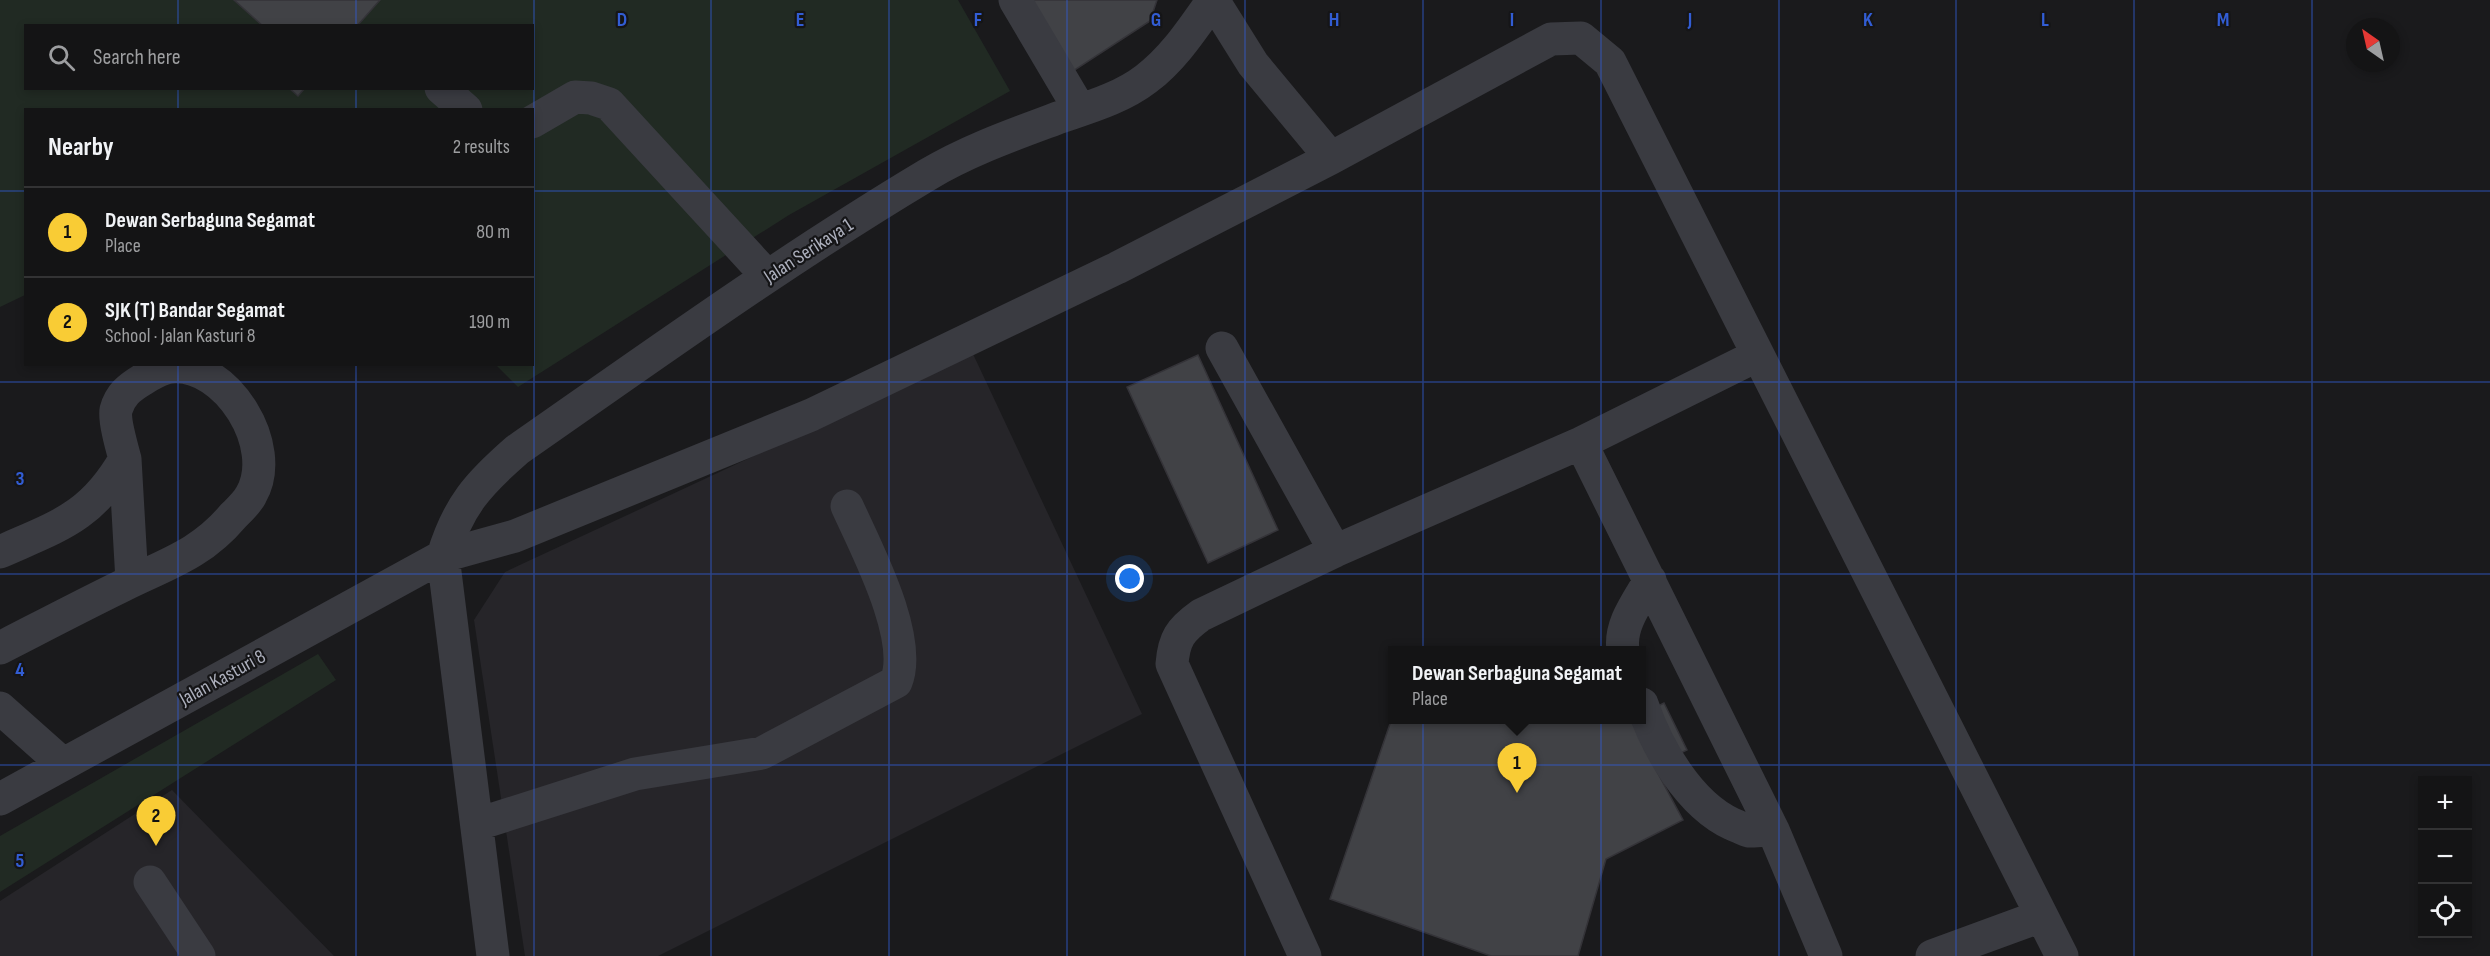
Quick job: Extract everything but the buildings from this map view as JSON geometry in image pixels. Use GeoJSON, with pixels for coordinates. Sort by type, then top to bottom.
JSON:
{"type":"FeatureCollection","features":[{"type":"Feature","properties":{"kind":"street"},"geometry":{"type":"LineString","coordinates":[[1015,0],[1080,110]]}},
{"type":"Feature","properties":{"kind":"street"},"geometry":{"type":"LineString","coordinates":[[1213,0],[1253,64],[1331,158]]}},
{"type":"Feature","properties":{"kind":"street","name":"Jalan Serikaya 1"},"geometry":{"type":"LineString","coordinates":[[443,556],[452,527],[468,500],[486,477],[517,450],[767,276],[930,173],[1003,138],[1112,98],[1144,81],[1164,64],[1213,0]]}},
{"type":"Feature","properties":{"kind":"street","name":"Jalan Kasturi 8"},"geometry":{"type":"LineString","coordinates":[[0,799],[443,556],[515,536],[811,414],[1117,268],[1331,158],[1551,39],[1581,38],[1610,62],[1756,356],[2062,956]]}},
{"type":"Feature","properties":{"kind":"street"},"geometry":{"type":"LineString","coordinates":[[443,90],[464,108]]}},
{"type":"Feature","properties":{"kind":"street"},"geometry":{"type":"LineString","coordinates":[[534,121],[575,97],[591,98],[609,104],[767,276]]}},
{"type":"Feature","properties":{"kind":"street"},"geometry":{"type":"LineString","coordinates":[[1222,348],[1335,551]]}},
{"type":"Feature","properties":{"kind":"street"},"geometry":{"type":"LineString","coordinates":[[1305,956],[1172,664],[1174,645],[1186,626],[1201,615],[1335,551],[1581,443],[1756,356]]}},
{"type":"Feature","properties":{"kind":"street"},"geometry":{"type":"LineString","coordinates":[[0,648],[201,547],[224,526],[250,496],[260,474],[256,447],[246,416],[212,377],[194,369],[169,367],[146,377],[125,391],[115,412],[125,459],[132,581]]}},
{"type":"Feature","properties":{"kind":"street"},"geometry":{"type":"LineString","coordinates":[[1581,443],[1773,830],[1826,956]]}},
{"type":"Feature","properties":{"kind":"street"},"geometry":{"type":"LineString","coordinates":[[0,552],[70,520],[96,500],[112,481],[125,459]]}},
{"type":"Feature","properties":{"kind":"street"},"geometry":{"type":"LineString","coordinates":[[478,824],[635,774],[762,753],[896,682],[900,671],[899,638],[879,579],[847,506]]}},
{"type":"Feature","properties":{"kind":"street"},"geometry":{"type":"LineString","coordinates":[[443,556],[493,956]]}},
{"type":"Feature","properties":{"kind":"street"},"geometry":{"type":"LineString","coordinates":[[1622,646],[1625,626],[1650,579]]}},
{"type":"Feature","properties":{"kind":"street"},"geometry":{"type":"LineString","coordinates":[[0,708],[63,764]]}},
{"type":"Feature","properties":{"kind":"street"},"geometry":{"type":"LineString","coordinates":[[1646,714],[1668,759],[1684,783],[1715,816],[1747,831],[1773,830]]}},
{"type":"Feature","properties":{"kind":"street"},"geometry":{"type":"LineString","coordinates":[[150,882],[199,956]]}},
{"type":"Feature","properties":{"kind":"street"},"geometry":{"type":"LineString","coordinates":[[1932,956],[2041,915]]}},
{"type":"Feature","properties":{"kind":"shaded area"},"geometry":{"type":"Polygon","coordinates":[[[0,0],[958,0],[1010,91],[789,215],[518,387],[497,366],[534,366],[534,108],[24,108],[24,295],[0,307],[0,0]]]}},
{"type":"Feature","properties":{"kind":"shaded area"},"geometry":{"type":"Polygon","coordinates":[[[973,354],[1142,714],[658,956],[525,956],[474,620],[505,572],[973,354]]]}},
{"type":"Feature","properties":{"kind":"shaded area"},"geometry":{"type":"Polygon","coordinates":[[[318,654],[336,680],[0,892],[0,836],[318,654]]]}},
{"type":"Feature","properties":{"kind":"shaded area"},"geometry":{"type":"Polygon","coordinates":[[[172,790],[334,956],[0,956],[0,901],[172,790]]]}},
{"type":"Feature","properties":{"kind":"place","name":"Dewan Serbaguna Segamat"},"geometry":{"type":"Point","coordinates":[1517,793]}},
{"type":"Feature","properties":{"kind":"place","name":"SJK (T) Bandar Segamat"},"geometry":{"type":"Point","coordinates":[156,846]}}]}
